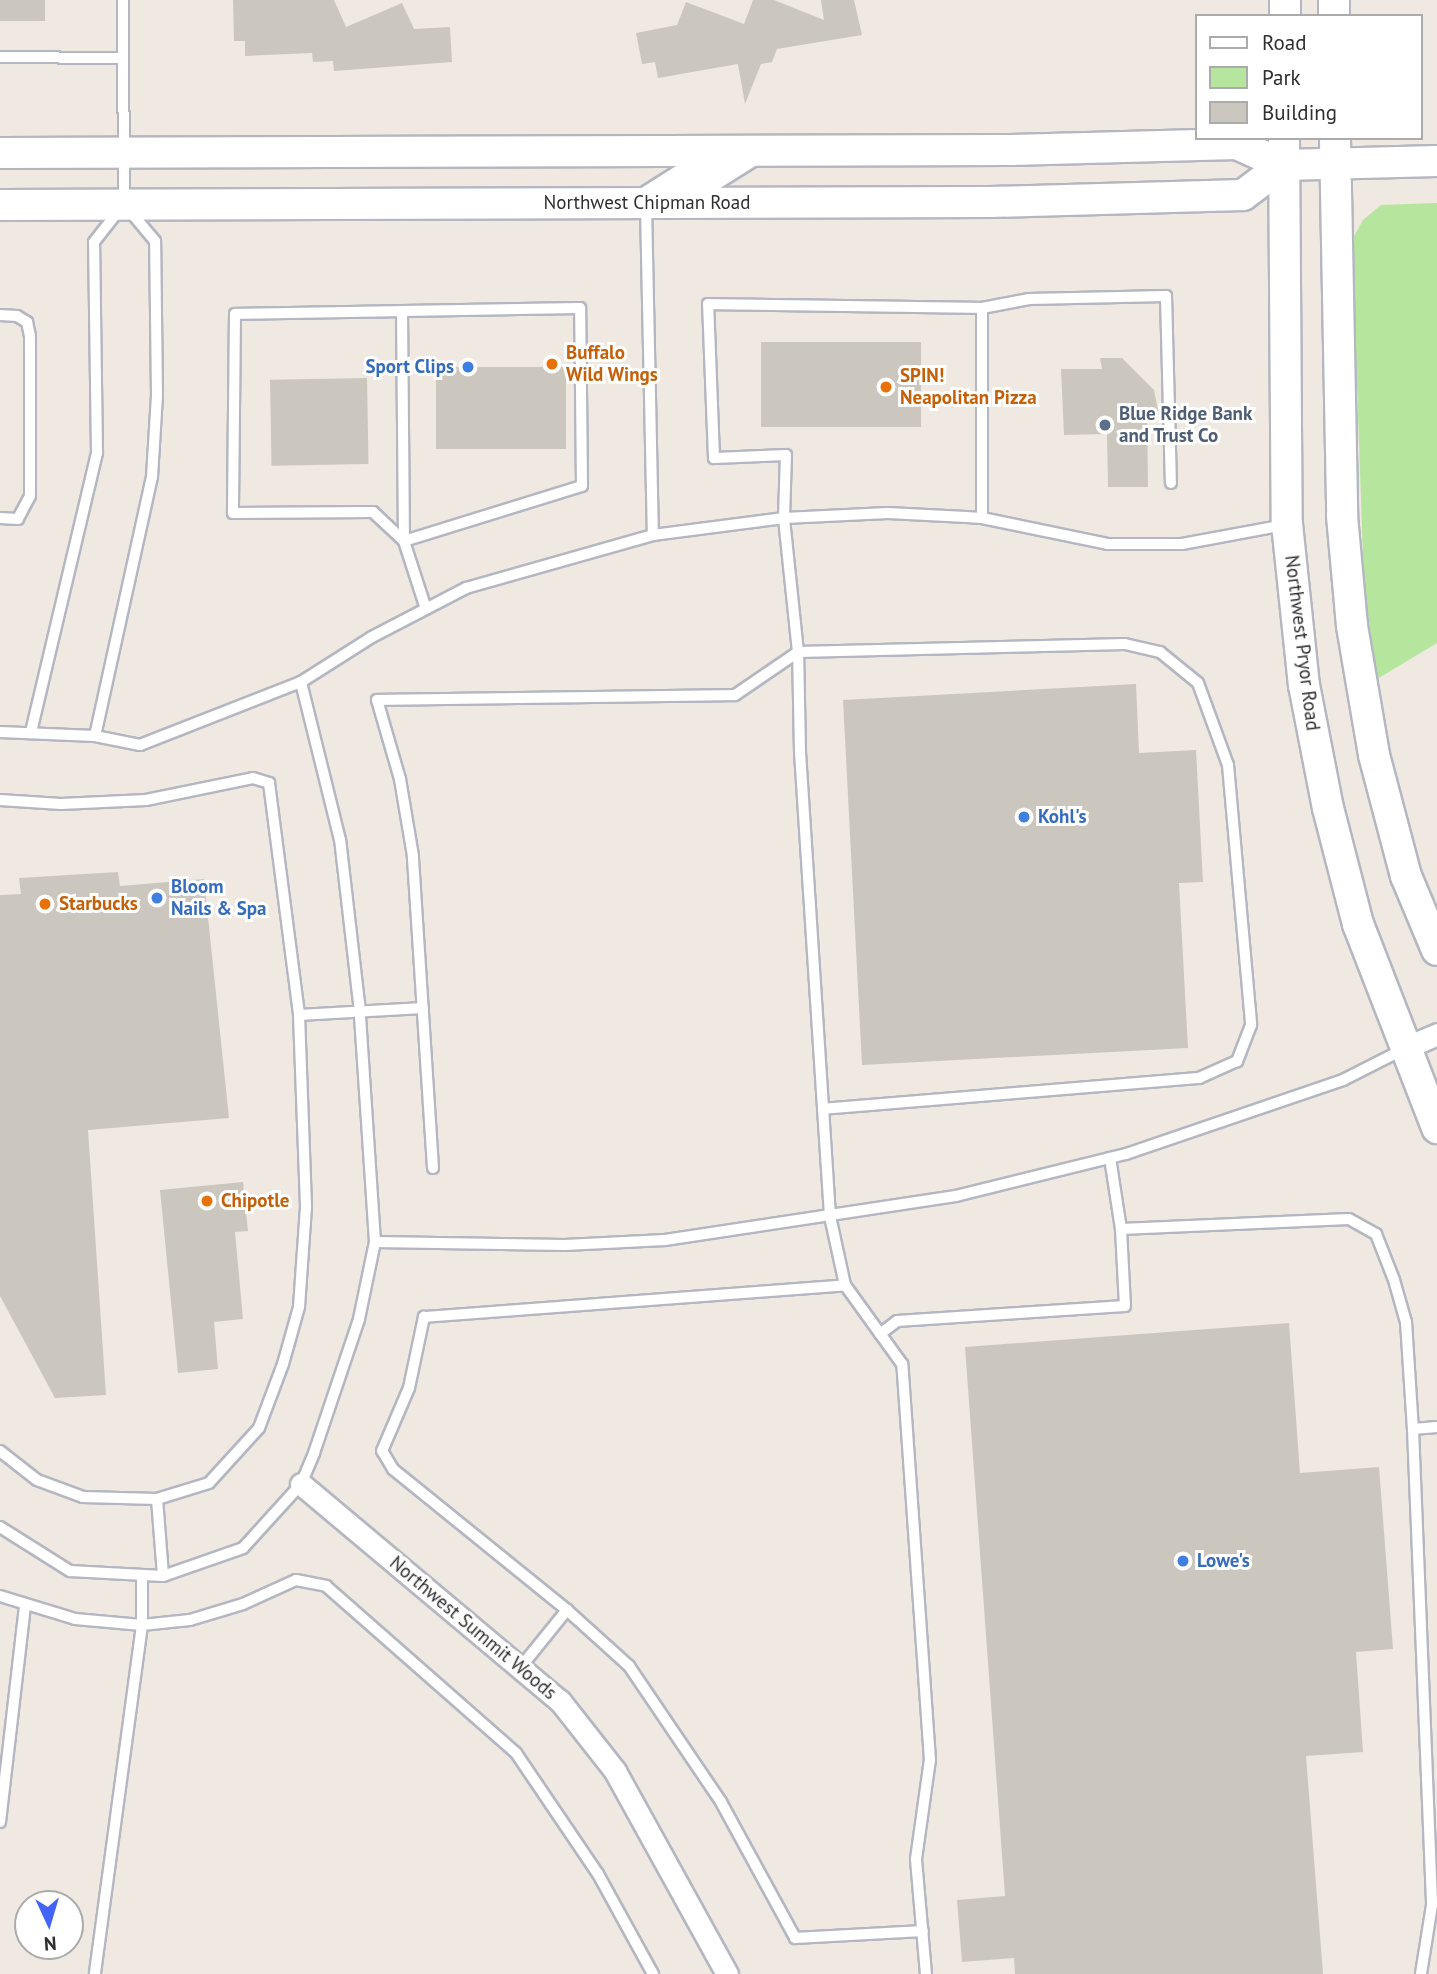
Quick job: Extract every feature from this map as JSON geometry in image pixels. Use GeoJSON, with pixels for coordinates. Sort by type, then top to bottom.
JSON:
{"type":"FeatureCollection","features":[{"type":"Feature","properties":{"kind":"main road"},"geometry":{"type":"LineString","coordinates":[[0,153],[751,150],[1237,144],[1284,152],[1335,151],[1437,161]]}},
{"type":"Feature","properties":{"kind":"main road"},"geometry":{"type":"LineString","coordinates":[[646,203],[687,177],[711,176],[751,150]]}},
{"type":"Feature","properties":{"kind":"main road"},"geometry":{"type":"LineString","coordinates":[[1335,151],[1342,516],[1352,626],[1374,755],[1406,876],[1437,950]]}},
{"type":"Feature","properties":{"kind":"main road","name":"Northwest Chipman Road"},"geometry":{"type":"LineString","coordinates":[[0,205],[646,203],[1243,195],[1284,152]]}},
{"type":"Feature","properties":{"kind":"main road","name":"Northwest Pryor Road"},"geometry":{"type":"LineString","coordinates":[[1284,152],[1287,524],[1304,685],[1328,808],[1357,924],[1408,1047],[1437,1128]]}},
{"type":"Feature","properties":{"kind":"street"},"geometry":{"type":"LineString","coordinates":[[1408,1047],[1437,1034]]}},
{"type":"Feature","properties":{"kind":"street","name":"Northwest Summit Woods"},"geometry":{"type":"LineString","coordinates":[[300,1483],[560,1701],[615,1771],[727,1974]]}},
{"type":"Feature","properties":{"kind":"lane"},"geometry":{"type":"LineString","coordinates":[[95,736],[152,477],[157,396],[155,241],[124,204],[122,0]]}},
{"type":"Feature","properties":{"kind":"lane"},"geometry":{"type":"LineString","coordinates":[[0,57],[122,58]]}},
{"type":"Feature","properties":{"kind":"lane"},"geometry":{"type":"LineString","coordinates":[[646,203],[653,536]]}},
{"type":"Feature","properties":{"kind":"lane"},"geometry":{"type":"LineString","coordinates":[[31,732],[97,453],[94,242],[124,204]]}},
{"type":"Feature","properties":{"kind":"lane"},"geometry":{"type":"LineString","coordinates":[[926,1974],[916,1859],[930,1760],[902,1364],[845,1285],[830,1216],[800,752],[799,652],[785,518],[786,455],[714,458],[708,304],[982,308],[1029,299],[1166,296],[1171,483]]}},
{"type":"Feature","properties":{"kind":"lane"},"geometry":{"type":"LineString","coordinates":[[580,308],[582,486],[404,541],[373,512],[233,513],[235,314],[580,308]]}},
{"type":"Feature","properties":{"kind":"lane"},"geometry":{"type":"LineString","coordinates":[[982,308],[982,518]]}},
{"type":"Feature","properties":{"kind":"lane"},"geometry":{"type":"LineString","coordinates":[[402,311],[404,541],[426,609]]}},
{"type":"Feature","properties":{"kind":"lane"},"geometry":{"type":"LineString","coordinates":[[0,316],[17,316],[27,322],[30,336],[30,496],[18,519],[0,518]]}},
{"type":"Feature","properties":{"kind":"lane"},"geometry":{"type":"LineString","coordinates":[[0,733],[95,736],[140,744],[301,682],[426,609],[467,589],[653,536],[785,518],[888,513],[982,518],[1107,544],[1182,544],[1287,524]]}},
{"type":"Feature","properties":{"kind":"lane"},"geometry":{"type":"LineString","coordinates":[[432,1168],[413,856],[400,779],[377,700],[735,695],[799,652],[1125,644],[1160,652],[1198,683],[1228,765],[1251,1025],[1237,1061],[1199,1078],[823,1109]]}},
{"type":"Feature","properties":{"kind":"lane"},"geometry":{"type":"LineString","coordinates":[[0,1527],[70,1571],[163,1576],[243,1548],[300,1483],[359,1319],[374,1242],[360,1012],[340,840],[301,682]]}},
{"type":"Feature","properties":{"kind":"lane"},"geometry":{"type":"LineString","coordinates":[[0,800],[61,804],[146,800],[253,778],[269,783],[299,1015],[306,1207],[299,1307],[283,1364],[259,1427],[209,1483],[157,1499],[83,1497],[37,1480],[0,1451]]}},
{"type":"Feature","properties":{"kind":"lane"},"geometry":{"type":"LineString","coordinates":[[299,1015],[423,1008]]}},
{"type":"Feature","properties":{"kind":"lane"},"geometry":{"type":"LineString","coordinates":[[374,1242],[565,1245],[665,1240],[956,1196],[1110,1158],[1343,1080],[1408,1047]]}},
{"type":"Feature","properties":{"kind":"lane"},"geometry":{"type":"LineString","coordinates":[[880,1334],[897,1321],[1125,1306],[1121,1229],[1110,1158]]}},
{"type":"Feature","properties":{"kind":"lane"},"geometry":{"type":"LineString","coordinates":[[1121,1229],[1349,1219],[1376,1234],[1406,1322],[1413,1429],[1432,1905],[1421,1974]]}},
{"type":"Feature","properties":{"kind":"lane"},"geometry":{"type":"LineString","coordinates":[[845,1285],[424,1317],[409,1388],[383,1451],[393,1469],[567,1610],[629,1666],[675,1730],[721,1802],[795,1938],[923,1931]]}},
{"type":"Feature","properties":{"kind":"lane"},"geometry":{"type":"LineString","coordinates":[[1413,1429],[1437,1427]]}},
{"type":"Feature","properties":{"kind":"lane"},"geometry":{"type":"LineString","coordinates":[[157,1499],[163,1576]]}},
{"type":"Feature","properties":{"kind":"lane"},"geometry":{"type":"LineString","coordinates":[[95,1974],[142,1625],[142,1576]]}},
{"type":"Feature","properties":{"kind":"lane"},"geometry":{"type":"LineString","coordinates":[[0,1596],[75,1619],[142,1625],[190,1620],[243,1604],[296,1580],[326,1586],[516,1753],[598,1874],[653,1974]]}},
{"type":"Feature","properties":{"kind":"lane"},"geometry":{"type":"LineString","coordinates":[[0,1822],[25,1605]]}},
{"type":"Feature","properties":{"kind":"lane"},"geometry":{"type":"LineString","coordinates":[[520,1668],[567,1610]]}},
{"type":"Feature","properties":{"kind":"green space"},"geometry":{"type":"Polygon","coordinates":[[[1437,203],[1437,643],[1377,679],[1364,586],[1352,240],[1363,220],[1381,205],[1437,203]]]}},
{"type":"Feature","properties":{"kind":"building"},"geometry":{"type":"Polygon","coordinates":[[[0,0],[45,0],[45,21],[0,21],[0,0]]]}},
{"type":"Feature","properties":{"kind":"building"},"geometry":{"type":"Polygon","coordinates":[[[233,0],[334,0],[346,27],[402,3],[414,29],[450,27],[452,62],[334,71],[333,61],[313,62],[312,53],[245,56],[245,41],[234,41],[233,0]]]}},
{"type":"Feature","properties":{"kind":"building"},"geometry":{"type":"Polygon","coordinates":[[[753,0],[774,0],[824,20],[821,0],[854,0],[862,35],[777,49],[772,62],[761,64],[745,104],[738,64],[658,78],[655,62],[642,64],[636,33],[677,25],[686,2],[744,24],[753,0]]]}},
{"type":"Feature","properties":{"kind":"building"},"geometry":{"type":"Polygon","coordinates":[[[761,342],[921,342],[921,427],[761,427],[761,342]]]}},
{"type":"Feature","properties":{"kind":"building","name":"Blue Ridge Bank and Trust Co"},"geometry":{"type":"Polygon","coordinates":[[[1100,358],[1122,358],[1154,390],[1159,415],[1147,413],[1148,487],[1108,487],[1107,434],[1064,435],[1061,369],[1102,369],[1100,358]]]}},
{"type":"Feature","properties":{"kind":"building"},"geometry":{"type":"Polygon","coordinates":[[[436,367],[566,367],[566,449],[436,449],[436,367]]]}},
{"type":"Feature","properties":{"kind":"building"},"geometry":{"type":"Polygon","coordinates":[[[367,378],[369,464],[272,466],[270,380],[367,378]]]}},
{"type":"Feature","properties":{"kind":"building","name":"Kohl's"},"geometry":{"type":"Polygon","coordinates":[[[1136,684],[1139,753],[1196,750],[1203,882],[1179,883],[1188,1048],[862,1065],[843,700],[1136,684]]]}},
{"type":"Feature","properties":{"kind":"building"},"geometry":{"type":"Polygon","coordinates":[[[118,872],[120,886],[204,879],[229,1118],[88,1130],[106,1395],[55,1398],[0,1296],[0,895],[21,894],[19,878],[118,872]]]}},
{"type":"Feature","properties":{"kind":"building"},"geometry":{"type":"Polygon","coordinates":[[[243,1182],[248,1231],[235,1232],[243,1319],[214,1322],[218,1369],[178,1373],[160,1190],[243,1182]]]}},
{"type":"Feature","properties":{"kind":"building","name":"Lowe's"},"geometry":{"type":"Polygon","coordinates":[[[1289,1323],[1300,1473],[1379,1467],[1393,1649],[1356,1652],[1363,1752],[1306,1756],[1323,1974],[1015,1974],[1014,1958],[962,1962],[957,1900],[1005,1896],[965,1347],[1289,1323]]]}},
{"type":"Feature","properties":{"kind":"place","name":"Buffalo Wild Wings"},"geometry":{"type":"Point","coordinates":[552,364]}},
{"type":"Feature","properties":{"kind":"place","name":"Sport Clips"},"geometry":{"type":"Point","coordinates":[468,367]}},
{"type":"Feature","properties":{"kind":"place","name":"SPIN! Neapolitan Pizza"},"geometry":{"type":"Point","coordinates":[886,387]}},
{"type":"Feature","properties":{"kind":"place","name":"Blue Ridge Bank and Trust Co"},"geometry":{"type":"Point","coordinates":[1105,425]}},
{"type":"Feature","properties":{"kind":"place","name":"Kohl's"},"geometry":{"type":"Point","coordinates":[1024,817]}},
{"type":"Feature","properties":{"kind":"place","name":"Bloom Nails & Spa"},"geometry":{"type":"Point","coordinates":[157,898]}},
{"type":"Feature","properties":{"kind":"place","name":"Starbucks"},"geometry":{"type":"Point","coordinates":[45,904]}},
{"type":"Feature","properties":{"kind":"place","name":"Chipotle"},"geometry":{"type":"Point","coordinates":[207,1201]}},
{"type":"Feature","properties":{"kind":"place","name":"Lowe's"},"geometry":{"type":"Point","coordinates":[1183,1561]}}]}
